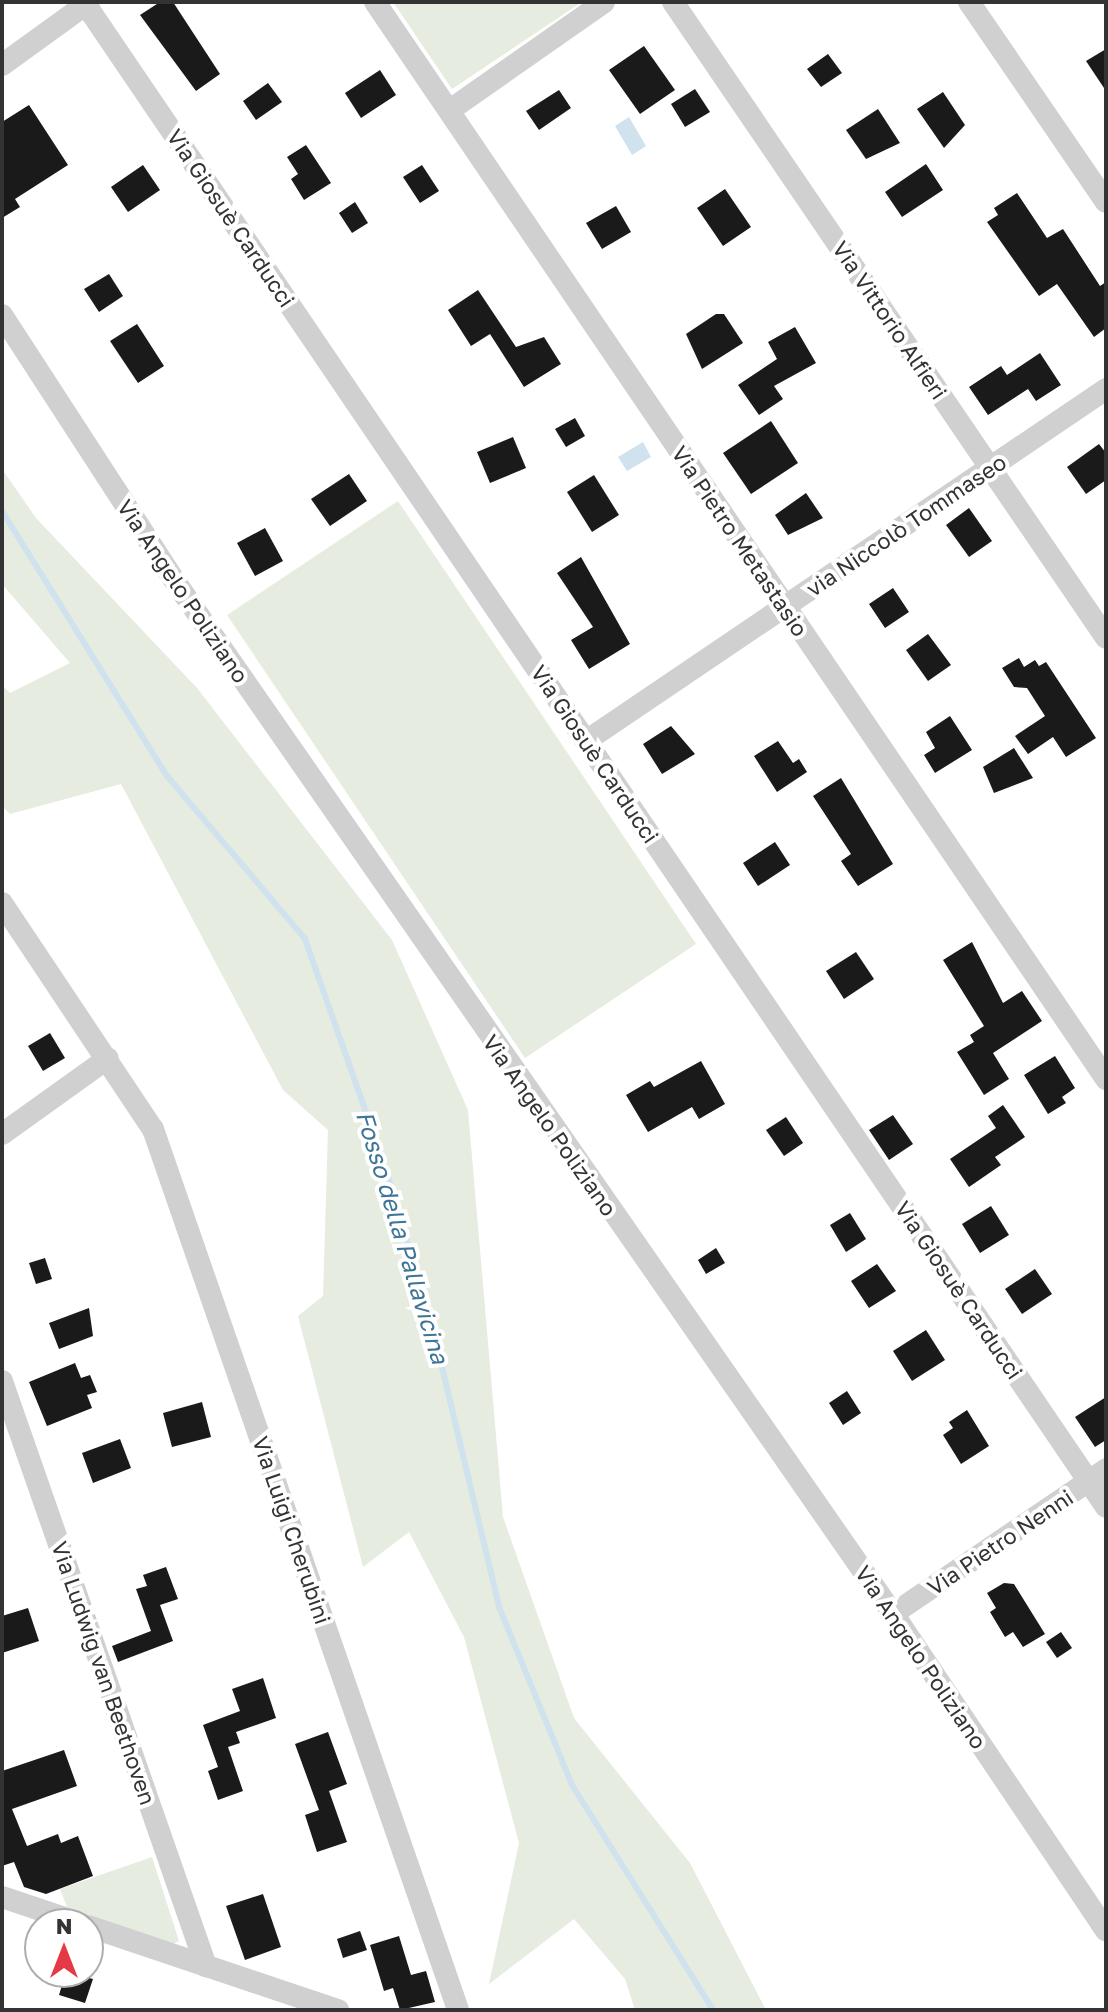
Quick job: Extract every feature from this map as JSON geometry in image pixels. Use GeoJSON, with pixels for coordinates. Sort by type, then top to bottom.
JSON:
{"type":"FeatureCollection","features":[{"type":"Feature","properties":{"kind":"street","name":"Via Pietro Metastasio"},"geometry":{"type":"LineString","coordinates":[[375,2],[1106,1079]]}},
{"type":"Feature","properties":{"kind":"street"},"geometry":{"type":"LineString","coordinates":[[450,110],[604,2]]}},
{"type":"Feature","properties":{"kind":"street","name":"Via Vittorio Alfieri"},"geometry":{"type":"LineString","coordinates":[[673,2],[1106,638]]}},
{"type":"Feature","properties":{"kind":"street"},"geometry":{"type":"LineString","coordinates":[[969,2],[1106,202]]}},
{"type":"Feature","properties":{"kind":"street"},"geometry":{"type":"LineString","coordinates":[[2,65],[86,3]]}},
{"type":"Feature","properties":{"kind":"street","name":"Via Giosuè Carducci"},"geometry":{"type":"LineString","coordinates":[[86,3],[586,741],[1097,1475],[1106,1507]]}},
{"type":"Feature","properties":{"kind":"street","name":"Via Angelo Poliziano"},"geometry":{"type":"LineString","coordinates":[[2,315],[172,577],[893,1614],[1106,1930]]}},
{"type":"Feature","properties":{"kind":"street","name":"via Niccolò Tommaseo"},"geometry":{"type":"LineString","coordinates":[[586,741],[1106,389]]}},
{"type":"Feature","properties":{"kind":"street","name":"Via Luigi Cherubini"},"geometry":{"type":"LineString","coordinates":[[2,903],[153,1129],[458,2010]]}},
{"type":"Feature","properties":{"kind":"street"},"geometry":{"type":"LineString","coordinates":[[2,1134],[108,1058]]}},
{"type":"Feature","properties":{"kind":"street","name":"Via Ludwig van Beethoven"},"geometry":{"type":"LineString","coordinates":[[2,1381],[206,1966]]}},
{"type":"Feature","properties":{"kind":"street","name":"Via Pietro Nenni"},"geometry":{"type":"LineString","coordinates":[[893,1614],[1097,1475]]}},
{"type":"Feature","properties":{"kind":"street"},"geometry":{"type":"LineString","coordinates":[[2,1897],[35,1908]]}},
{"type":"Feature","properties":{"kind":"street"},"geometry":{"type":"LineString","coordinates":[[104,1931],[338,2010]]}},
{"type":"Feature","properties":{"kind":"shaded area"},"geometry":{"type":"Polygon","coordinates":[[[393,2],[582,2],[452,89],[393,2]]]}},
{"type":"Feature","properties":{"kind":"shaded area"},"geometry":{"type":"Polygon","coordinates":[[[2,469],[36,518],[197,688],[392,940],[468,1110],[503,1517],[574,1718],[690,1863],[766,2010],[635,2010],[625,1979],[574,1919],[489,1984],[519,1843],[464,1637],[409,1532],[363,1567],[298,1316],[323,1296],[328,1130],[283,1090],[121,784],[10,814],[2,806],[2,685],[10,693],[70,663],[2,584],[2,469]]]}},
{"type":"Feature","properties":{"kind":"shaded area"},"geometry":{"type":"Polygon","coordinates":[[[398,501],[696,944],[525,1058],[227,615],[398,501]]]}},
{"type":"Feature","properties":{"kind":"shaded area"},"geometry":{"type":"Polygon","coordinates":[[[152,1857],[179,1941],[173,1944],[104,1920],[104,1908],[67,1907],[60,1889],[152,1857]]]}},
{"type":"Feature","properties":{"kind":"water"},"geometry":{"type":"Polygon","coordinates":[[[629,117],[646,146],[632,155],[615,126],[629,117]]]}},
{"type":"Feature","properties":{"kind":"water"},"geometry":{"type":"Polygon","coordinates":[[[643,442],[651,457],[627,471],[618,457],[643,442]]]}},
{"type":"Feature","properties":{"kind":"building"},"geometry":{"type":"Polygon","coordinates":[[[160,2],[173,2],[220,74],[196,91],[140,15],[160,2]]]}},
{"type":"Feature","properties":{"kind":"building"},"geometry":{"type":"Polygon","coordinates":[[[644,46],[675,90],[640,114],[609,70],[644,46]]]}},
{"type":"Feature","properties":{"kind":"building"},"geometry":{"type":"Polygon","coordinates":[[[1106,49],[1106,91],[1086,61],[1106,49]]]}},
{"type":"Feature","properties":{"kind":"building"},"geometry":{"type":"Polygon","coordinates":[[[828,54],[842,73],[821,87],[807,69],[828,54]]]}},
{"type":"Feature","properties":{"kind":"building"},"geometry":{"type":"Polygon","coordinates":[[[380,70],[396,95],[361,118],[345,93],[380,70]]]}},
{"type":"Feature","properties":{"kind":"building"},"geometry":{"type":"Polygon","coordinates":[[[268,83],[282,102],[256,120],[243,101],[268,83]]]}},
{"type":"Feature","properties":{"kind":"building"},"geometry":{"type":"Polygon","coordinates":[[[695,89],[710,112],[685,127],[671,104],[695,89]]]}},
{"type":"Feature","properties":{"kind":"building"},"geometry":{"type":"Polygon","coordinates":[[[559,90],[571,108],[539,130],[526,111],[559,90]]]}},
{"type":"Feature","properties":{"kind":"building"},"geometry":{"type":"Polygon","coordinates":[[[943,92],[965,125],[944,148],[917,109],[943,92]]]}},
{"type":"Feature","properties":{"kind":"building"},"geometry":{"type":"Polygon","coordinates":[[[29,105],[68,165],[15,199],[20,207],[2,218],[2,122],[29,105]]]}},
{"type":"Feature","properties":{"kind":"building"},"geometry":{"type":"Polygon","coordinates":[[[878,109],[900,143],[866,159],[846,130],[878,109]]]}},
{"type":"Feature","properties":{"kind":"building"},"geometry":{"type":"Polygon","coordinates":[[[306,145],[331,183],[304,200],[291,179],[298,174],[287,157],[306,145]]]}},
{"type":"Feature","properties":{"kind":"building"},"geometry":{"type":"Polygon","coordinates":[[[926,164],[943,190],[902,217],[885,192],[926,164]]]}},
{"type":"Feature","properties":{"kind":"building"},"geometry":{"type":"Polygon","coordinates":[[[143,165],[160,190],[128,212],[111,187],[143,165]]]}},
{"type":"Feature","properties":{"kind":"building"},"geometry":{"type":"Polygon","coordinates":[[[422,165],[439,191],[420,203],[403,177],[422,165]]]}},
{"type":"Feature","properties":{"kind":"building"},"geometry":{"type":"Polygon","coordinates":[[[725,189],[751,227],[723,246],[697,208],[725,189]]]}},
{"type":"Feature","properties":{"kind":"building"},"geometry":{"type":"Polygon","coordinates":[[[1017,193],[1047,238],[1063,229],[1100,286],[1106,282],[1106,328],[1094,337],[1057,284],[1039,296],[987,222],[998,215],[994,208],[1017,193]]]}},
{"type":"Feature","properties":{"kind":"building"},"geometry":{"type":"Polygon","coordinates":[[[355,202],[368,223],[352,233],[339,213],[355,202]]]}},
{"type":"Feature","properties":{"kind":"building"},"geometry":{"type":"Polygon","coordinates":[[[616,206],[631,232],[602,249],[586,223],[616,206]]]}},
{"type":"Feature","properties":{"kind":"building"},"geometry":{"type":"Polygon","coordinates":[[[109,274],[123,296],[99,312],[84,289],[109,274]]]}},
{"type":"Feature","properties":{"kind":"building"},"geometry":{"type":"Polygon","coordinates":[[[478,290],[516,347],[544,337],[561,364],[524,387],[490,334],[471,346],[448,310],[478,290]]]}},
{"type":"Feature","properties":{"kind":"building"},"geometry":{"type":"Polygon","coordinates":[[[716,314],[724,314],[743,343],[702,369],[686,334],[716,314]]]}},
{"type":"Feature","properties":{"kind":"building"},"geometry":{"type":"Polygon","coordinates":[[[137,324],[164,366],[138,383],[110,341],[137,324]]]}},
{"type":"Feature","properties":{"kind":"building"},"geometry":{"type":"Polygon","coordinates":[[[795,327],[816,363],[774,386],[783,399],[759,415],[738,385],[777,359],[768,342],[795,327]]]}},
{"type":"Feature","properties":{"kind":"building"},"geometry":{"type":"Polygon","coordinates":[[[1040,353],[1061,385],[1036,401],[1028,389],[988,415],[969,387],[1001,366],[1007,375],[1040,353]]]}},
{"type":"Feature","properties":{"kind":"building"},"geometry":{"type":"Polygon","coordinates":[[[575,418],[585,436],[566,447],[555,429],[575,418]]]}},
{"type":"Feature","properties":{"kind":"building"},"geometry":{"type":"Polygon","coordinates":[[[771,421],[798,463],[751,494],[723,453],[771,421]]]}},
{"type":"Feature","properties":{"kind":"building"},"geometry":{"type":"Polygon","coordinates":[[[513,437],[526,468],[490,483],[477,452],[513,437]]]}},
{"type":"Feature","properties":{"kind":"building"},"geometry":{"type":"Polygon","coordinates":[[[1099,444],[1106,453],[1106,480],[1086,494],[1067,467],[1099,444]]]}},
{"type":"Feature","properties":{"kind":"building"},"geometry":{"type":"Polygon","coordinates":[[[349,474],[367,501],[330,526],[311,499],[349,474]]]}},
{"type":"Feature","properties":{"kind":"building"},"geometry":{"type":"Polygon","coordinates":[[[594,475],[619,515],[592,532],[567,492],[594,475]]]}},
{"type":"Feature","properties":{"kind":"building"},"geometry":{"type":"Polygon","coordinates":[[[806,493],[823,518],[788,535],[775,515],[806,493]]]}},
{"type":"Feature","properties":{"kind":"building"},"geometry":{"type":"Polygon","coordinates":[[[969,508],[992,541],[969,557],[946,525],[969,508]]]}},
{"type":"Feature","properties":{"kind":"building"},"geometry":{"type":"Polygon","coordinates":[[[265,528],[283,561],[255,576],[237,543],[265,528]]]}},
{"type":"Feature","properties":{"kind":"building"},"geometry":{"type":"Polygon","coordinates":[[[581,557],[630,644],[589,669],[571,640],[593,627],[557,573],[581,557]]]}},
{"type":"Feature","properties":{"kind":"building"},"geometry":{"type":"Polygon","coordinates":[[[893,588],[909,612],[885,628],[869,604],[893,588]]]}},
{"type":"Feature","properties":{"kind":"building"},"geometry":{"type":"Polygon","coordinates":[[[928,634],[951,665],[928,681],[906,650],[928,634]]]}},
{"type":"Feature","properties":{"kind":"building"},"geometry":{"type":"Polygon","coordinates":[[[1019,658],[1024,667],[1035,660],[1039,666],[1046,662],[1096,738],[1066,757],[1053,737],[1028,754],[1015,736],[1045,716],[1027,688],[1014,687],[1002,668],[1019,658]]]}},
{"type":"Feature","properties":{"kind":"building"},"geometry":{"type":"Polygon","coordinates":[[[950,716],[972,750],[935,773],[924,755],[935,748],[926,732],[950,716]]]}},
{"type":"Feature","properties":{"kind":"building"},"geometry":{"type":"Polygon","coordinates":[[[671,726],[695,754],[662,774],[643,744],[671,726]]]}},
{"type":"Feature","properties":{"kind":"building"},"geometry":{"type":"Polygon","coordinates":[[[778,741],[793,763],[799,759],[807,772],[777,792],[754,756],[778,741]]]}},
{"type":"Feature","properties":{"kind":"building"},"geometry":{"type":"Polygon","coordinates":[[[1014,748],[1033,778],[994,793],[983,767],[1014,748]]]}},
{"type":"Feature","properties":{"kind":"building"},"geometry":{"type":"Polygon","coordinates":[[[841,778],[893,864],[858,886],[841,861],[851,854],[813,796],[841,778]]]}},
{"type":"Feature","properties":{"kind":"building"},"geometry":{"type":"Polygon","coordinates":[[[775,842],[790,865],[758,886],[743,863],[775,842]]]}},
{"type":"Feature","properties":{"kind":"building"},"geometry":{"type":"Polygon","coordinates":[[[972,942],[1003,1003],[1022,991],[1042,1021],[993,1053],[1009,1079],[984,1095],[957,1052],[974,1042],[970,1035],[984,1026],[943,960],[972,942]]]}},
{"type":"Feature","properties":{"kind":"building"},"geometry":{"type":"Polygon","coordinates":[[[856,952],[874,979],[844,999],[826,971],[856,952]]]}},
{"type":"Feature","properties":{"kind":"building"},"geometry":{"type":"Polygon","coordinates":[[[50,1033],[65,1058],[43,1071],[28,1046],[50,1033]]]}},
{"type":"Feature","properties":{"kind":"building"},"geometry":{"type":"Polygon","coordinates":[[[1055,1056],[1075,1088],[1062,1097],[1066,1103],[1048,1114],[1024,1075],[1055,1056]]]}},
{"type":"Feature","properties":{"kind":"building"},"geometry":{"type":"Polygon","coordinates":[[[701,1061],[725,1104],[699,1119],[692,1107],[648,1132],[626,1095],[650,1081],[654,1087],[701,1061]]]}},
{"type":"Feature","properties":{"kind":"building"},"geometry":{"type":"Polygon","coordinates":[[[1003,1105],[1025,1137],[995,1157],[1001,1165],[969,1187],[950,1159],[996,1128],[988,1116],[1003,1105]]]}},
{"type":"Feature","properties":{"kind":"building"},"geometry":{"type":"Polygon","coordinates":[[[893,1115],[913,1144],[889,1160],[869,1130],[893,1115]]]}},
{"type":"Feature","properties":{"kind":"building"},"geometry":{"type":"Polygon","coordinates":[[[786,1117],[803,1143],[784,1156],[766,1130],[786,1117]]]}},
{"type":"Feature","properties":{"kind":"building"},"geometry":{"type":"Polygon","coordinates":[[[991,1206],[1009,1235],[980,1253],[962,1224],[991,1206]]]}},
{"type":"Feature","properties":{"kind":"building"},"geometry":{"type":"Polygon","coordinates":[[[850,1213],[866,1239],[846,1252],[830,1225],[850,1213]]]}},
{"type":"Feature","properties":{"kind":"building"},"geometry":{"type":"Polygon","coordinates":[[[716,1248],[725,1263],[706,1274],[698,1260],[716,1248]]]}},
{"type":"Feature","properties":{"kind":"building"},"geometry":{"type":"Polygon","coordinates":[[[45,1258],[52,1279],[36,1284],[29,1263],[45,1258]]]}},
{"type":"Feature","properties":{"kind":"building"},"geometry":{"type":"Polygon","coordinates":[[[877,1264],[896,1291],[869,1308],[851,1281],[877,1264]]]}},
{"type":"Feature","properties":{"kind":"building"},"geometry":{"type":"Polygon","coordinates":[[[1035,1269],[1052,1294],[1022,1314],[1005,1289],[1035,1269]]]}},
{"type":"Feature","properties":{"kind":"building"},"geometry":{"type":"Polygon","coordinates":[[[89,1308],[93,1336],[59,1349],[49,1323],[89,1308]]]}},
{"type":"Feature","properties":{"kind":"building"},"geometry":{"type":"Polygon","coordinates":[[[926,1330],[945,1360],[912,1381],[893,1351],[926,1330]]]}},
{"type":"Feature","properties":{"kind":"building"},"geometry":{"type":"Polygon","coordinates":[[[75,1363],[81,1378],[90,1375],[97,1392],[87,1395],[92,1408],[47,1426],[29,1382],[75,1363]]]}},
{"type":"Feature","properties":{"kind":"building"},"geometry":{"type":"Polygon","coordinates":[[[847,1391],[861,1413],[843,1425],[829,1403],[847,1391]]]}},
{"type":"Feature","properties":{"kind":"building"},"geometry":{"type":"Polygon","coordinates":[[[1106,1397],[1106,1440],[1095,1447],[1075,1417],[1106,1397]]]}},
{"type":"Feature","properties":{"kind":"building"},"geometry":{"type":"Polygon","coordinates":[[[202,1402],[211,1437],[172,1447],[163,1413],[202,1402]]]}},
{"type":"Feature","properties":{"kind":"building"},"geometry":{"type":"Polygon","coordinates":[[[967,1410],[989,1446],[961,1464],[943,1435],[953,1428],[949,1422],[967,1410]]]}},
{"type":"Feature","properties":{"kind":"building"},"geometry":{"type":"Polygon","coordinates":[[[120,1439],[131,1468],[93,1483],[82,1453],[120,1439]]]}},
{"type":"Feature","properties":{"kind":"building"},"geometry":{"type":"Polygon","coordinates":[[[166,1567],[178,1599],[160,1605],[173,1641],[118,1662],[112,1646],[151,1631],[136,1589],[147,1586],[143,1575],[166,1567]]]}},
{"type":"Feature","properties":{"kind":"building"},"geometry":{"type":"Polygon","coordinates":[[[1004,1583],[1014,1584],[1045,1634],[1023,1647],[1013,1632],[1005,1637],[990,1612],[996,1608],[987,1593],[1004,1583]]]}},
{"type":"Feature","properties":{"kind":"building"},"geometry":{"type":"Polygon","coordinates":[[[28,1608],[39,1641],[2,1653],[2,1616],[28,1608]]]}},
{"type":"Feature","properties":{"kind":"building"},"geometry":{"type":"Polygon","coordinates":[[[1061,1632],[1072,1648],[1057,1658],[1046,1642],[1061,1632]]]}},
{"type":"Feature","properties":{"kind":"building"},"geometry":{"type":"Polygon","coordinates":[[[263,1678],[276,1718],[236,1732],[240,1743],[228,1747],[243,1791],[218,1800],[208,1771],[218,1767],[203,1725],[240,1711],[232,1689],[263,1678]]]}},
{"type":"Feature","properties":{"kind":"building"},"geometry":{"type":"Polygon","coordinates":[[[328,1732],[347,1784],[329,1791],[347,1842],[317,1852],[305,1815],[319,1810],[295,1744],[328,1732]]]}},
{"type":"Feature","properties":{"kind":"building"},"geometry":{"type":"Polygon","coordinates":[[[64,1750],[77,1786],[12,1809],[27,1846],[58,1834],[61,1843],[78,1836],[93,1876],[46,1894],[24,1887],[14,1862],[2,1866],[2,1771],[64,1750]]]}},
{"type":"Feature","properties":{"kind":"building"},"geometry":{"type":"Polygon","coordinates":[[[263,1894],[281,1947],[245,1960],[226,1906],[263,1894]]]}},
{"type":"Feature","properties":{"kind":"building"},"geometry":{"type":"Polygon","coordinates":[[[360,1931],[367,1950],[343,1958],[337,1939],[360,1931]]]}},
{"type":"Feature","properties":{"kind":"building"},"geometry":{"type":"Polygon","coordinates":[[[399,1936],[411,1975],[426,1971],[435,2002],[400,2010],[393,1988],[384,1991],[370,1945],[399,1936]]]}},
{"type":"Feature","properties":{"kind":"building"},"geometry":{"type":"Polygon","coordinates":[[[61,1988],[90,1988],[85,2003],[59,1995],[61,1988]]]}},
{"type":"Feature","properties":{"kind":"waterway","name":"Fosso della Pallavicina"},"geometry":{"type":"LineString","coordinates":[[2,511],[167,776],[305,939],[383,1160],[431,1321],[499,1607],[572,1785],[713,2010]]}}]}
